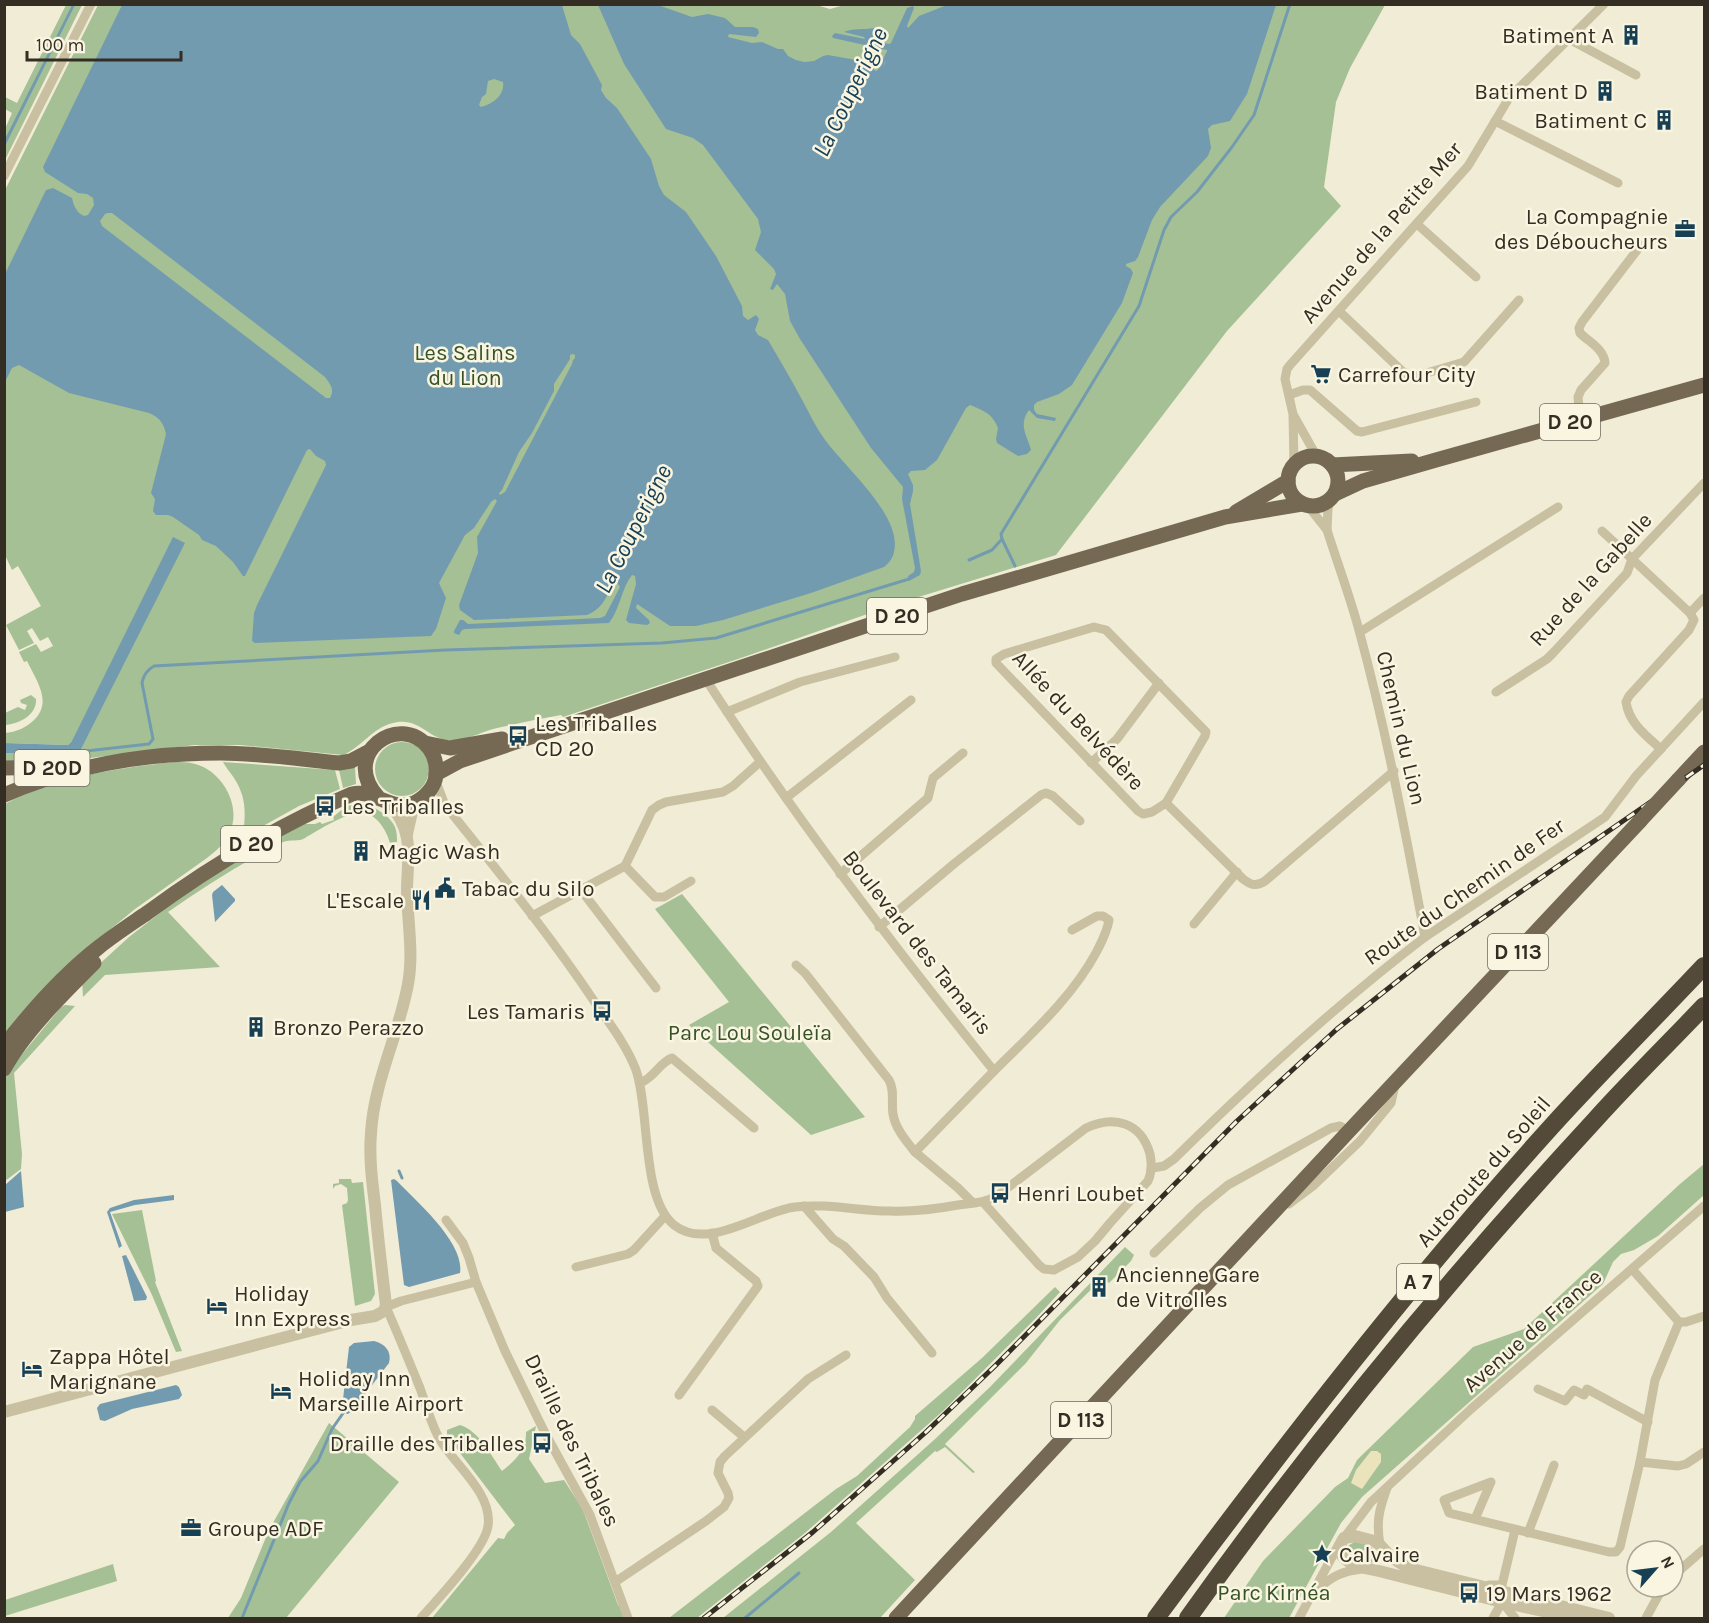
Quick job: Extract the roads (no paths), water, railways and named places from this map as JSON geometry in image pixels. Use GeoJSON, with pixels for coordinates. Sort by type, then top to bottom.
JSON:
{"type":"FeatureCollection","features":[{"type":"Feature","properties":{"kind":"highway","name":"Autoroute du Soleil"},"geometry":{"type":"LineString","coordinates":[[1156,1618],[1282,1450],[1398,1304],[1551,1127],[1704,966]]}},
{"type":"Feature","properties":{"kind":"highway","name":"A 7"},"geometry":{"type":"LineString","coordinates":[[1188,1618],[1300,1468],[1424,1315],[1595,1119],[1704,1006]]}},
{"type":"Feature","properties":{"kind":"main road","name":"D 20"},"geometry":{"type":"LineString","coordinates":[[1333,497],[1363,481],[1704,385]]}},
{"type":"Feature","properties":{"kind":"main road"},"geometry":{"type":"LineString","coordinates":[[1317,457],[1325,459],[1332,465],[1338,479],[1338,487],[1333,497],[1320,506],[1305,505],[1292,495],[1288,481],[1290,472],[1301,459],[1317,457]]}},
{"type":"Feature","properties":{"kind":"main road","name":"D 20"},"geometry":{"type":"LineString","coordinates":[[1332,465],[1436,460]]}},
{"type":"Feature","properties":{"kind":"main road","name":"D 20"},"geometry":{"type":"LineString","coordinates":[[1225,518],[1288,481]]}},
{"type":"Feature","properties":{"kind":"main road","name":"D 20"},"geometry":{"type":"LineString","coordinates":[[436,776],[460,761],[962,594],[1225,518],[1305,505]]}},
{"type":"Feature","properties":{"kind":"main road","name":"D 20"},"geometry":{"type":"LineString","coordinates":[[425,743],[458,747],[571,724]]}},
{"type":"Feature","properties":{"kind":"main road"},"geometry":{"type":"LineString","coordinates":[[406,734],[425,743],[436,763],[436,776],[431,789],[418,801],[406,805],[384,800],[371,790],[365,771],[366,760],[377,743],[386,737],[406,734]]}},
{"type":"Feature","properties":{"kind":"main road"},"geometry":{"type":"LineString","coordinates":[[4,795],[42,780],[99,765],[161,756],[219,753],[339,763],[351,761],[370,751]]}},
{"type":"Feature","properties":{"kind":"main road","name":"D 113"},"geometry":{"type":"LineString","coordinates":[[896,1618],[1704,752]]}},
{"type":"Feature","properties":{"kind":"main road","name":"D 20D"},"geometry":{"type":"LineString","coordinates":[[4,768],[99,765]]}},
{"type":"Feature","properties":{"kind":"main road","name":"D 20"},"geometry":{"type":"LineString","coordinates":[[4,1046],[73,969],[99,947],[223,860],[276,830],[352,794],[365,793],[384,800]]}},
{"type":"Feature","properties":{"kind":"main road","name":"D 20"},"geometry":{"type":"LineString","coordinates":[[4,1069],[12,1054],[68,990],[135,922]]}},
{"type":"Feature","properties":{"kind":"street"},"geometry":{"type":"LineString","coordinates":[[4,176],[91,4]]}},
{"type":"Feature","properties":{"kind":"street","name":"Avenue de la Petite Mer"},"geometry":{"type":"LineString","coordinates":[[1294,465],[1293,414],[1285,379],[1287,369],[1468,166],[1509,98],[1604,4]]}},
{"type":"Feature","properties":{"kind":"street"},"geometry":{"type":"LineString","coordinates":[[1569,39],[1636,75]]}},
{"type":"Feature","properties":{"kind":"street"},"geometry":{"type":"LineString","coordinates":[[1495,121],[1618,183]]}},
{"type":"Feature","properties":{"kind":"street"},"geometry":{"type":"LineString","coordinates":[[1417,224],[1476,277]]}},
{"type":"Feature","properties":{"kind":"street"},"geometry":{"type":"LineString","coordinates":[[1580,420],[1578,397],[1581,390],[1605,363],[1601,352],[1580,333],[1579,328],[1641,245]]}},
{"type":"Feature","properties":{"kind":"street"},"geometry":{"type":"LineString","coordinates":[[1339,311],[1407,375],[1413,377],[1466,361],[1520,300]]}},
{"type":"Feature","properties":{"kind":"street"},"geometry":{"type":"LineString","coordinates":[[1289,395],[1310,390],[1357,431],[1362,432],[1476,402]]}},
{"type":"Feature","properties":{"kind":"street","name":"Avenue de la Petite Mer"},"geometry":{"type":"LineString","coordinates":[[1293,414],[1317,457]]}},
{"type":"Feature","properties":{"kind":"street","name":"Rue de la Gabelle"},"geometry":{"type":"LineString","coordinates":[[1496,692],[1553,653],[1627,573],[1632,560],[1704,483]]}},
{"type":"Feature","properties":{"kind":"street","name":"Chemin du Lion"},"geometry":{"type":"LineString","coordinates":[[1333,497],[1328,508],[1328,530],[1360,632],[1394,771],[1425,937]]}},
{"type":"Feature","properties":{"kind":"street","name":"Chemin du Lion"},"geometry":{"type":"LineString","coordinates":[[1305,505],[1328,530]]}},
{"type":"Feature","properties":{"kind":"street"},"geometry":{"type":"LineString","coordinates":[[1360,632],[1558,507]]}},
{"type":"Feature","properties":{"kind":"street"},"geometry":{"type":"LineString","coordinates":[[1602,531],[1690,613],[1694,620],[1689,630],[1626,702],[1630,717],[1635,724],[1661,749]]}},
{"type":"Feature","properties":{"kind":"street"},"geometry":{"type":"LineString","coordinates":[[1690,613],[1704,598]]}},
{"type":"Feature","properties":{"kind":"street","name":"Allée du Belvédère"},"geometry":{"type":"LineString","coordinates":[[1098,627],[1106,630],[1206,732],[1166,802],[1152,812],[1143,814],[1138,811],[1091,763],[998,667],[996,659],[1004,654],[1098,627]]}},
{"type":"Feature","properties":{"kind":"street"},"geometry":{"type":"LineString","coordinates":[[727,712],[800,682],[895,657]]}},
{"type":"Feature","properties":{"kind":"street","name":"Boulevard des Tamaris"},"geometry":{"type":"LineString","coordinates":[[705,678],[760,762],[840,874],[879,927],[994,1071]]}},
{"type":"Feature","properties":{"kind":"street"},"geometry":{"type":"LineString","coordinates":[[1091,763],[1117,739],[1159,683]]}},
{"type":"Feature","properties":{"kind":"street"},"geometry":{"type":"LineString","coordinates":[[786,798],[911,700]]}},
{"type":"Feature","properties":{"kind":"street","name":"Route du Chemin de Fer"},"geometry":{"type":"LineString","coordinates":[[1152,1168],[1164,1166],[1174,1159],[1241,1093],[1312,1029],[1425,937],[1605,817],[1636,776],[1704,702]]}},
{"type":"Feature","properties":{"kind":"street"},"geometry":{"type":"LineString","coordinates":[[840,874],[928,798],[933,778],[963,753]]}},
{"type":"Feature","properties":{"kind":"street"},"geometry":{"type":"LineString","coordinates":[[532,916],[625,866],[654,808],[666,802],[723,792],[760,762]]}},
{"type":"Feature","properties":{"kind":"street"},"geometry":{"type":"LineString","coordinates":[[1166,802],[1237,872],[1253,885],[1257,885],[1265,881],[1394,771]]}},
{"type":"Feature","properties":{"kind":"street"},"geometry":{"type":"LineString","coordinates":[[436,776],[445,805],[585,987],[635,1067],[640,1083],[656,1199],[664,1216],[675,1226],[701,1235],[758,1219],[789,1207],[890,1211],[934,1209],[983,1202],[997,1196],[1086,1128],[1101,1122],[1122,1123],[1138,1132],[1146,1143],[1152,1168],[1148,1181],[1095,1241],[1078,1257],[1062,1267],[1049,1271],[1039,1265],[983,1202]]}},
{"type":"Feature","properties":{"kind":"street"},"geometry":{"type":"LineString","coordinates":[[879,927],[1041,795],[1046,793],[1053,796],[1080,821]]}},
{"type":"Feature","properties":{"kind":"street"},"geometry":{"type":"LineString","coordinates":[[384,800],[400,817],[407,834]]}},
{"type":"Feature","properties":{"kind":"street"},"geometry":{"type":"LineString","coordinates":[[421,1618],[480,1546],[488,1527],[488,1512],[479,1491],[440,1439],[386,1307],[370,1142],[375,1101],[403,1008],[411,965],[407,906],[407,834],[418,801],[433,800],[445,805]]}},
{"type":"Feature","properties":{"kind":"street"},"geometry":{"type":"LineString","coordinates":[[625,866],[656,897],[664,897],[690,881]]}},
{"type":"Feature","properties":{"kind":"street"},"geometry":{"type":"LineString","coordinates":[[1194,924],[1237,872]]}},
{"type":"Feature","properties":{"kind":"street"},"geometry":{"type":"LineString","coordinates":[[581,891],[656,988]]}},
{"type":"Feature","properties":{"kind":"street"},"geometry":{"type":"LineString","coordinates":[[915,1152],[1044,1021],[1078,981],[1106,935],[1109,920],[1103,916],[1097,916],[1072,930]]}},
{"type":"Feature","properties":{"kind":"street"},"geometry":{"type":"LineString","coordinates":[[796,965],[805,973],[889,1080],[893,1091],[894,1117],[901,1133],[915,1152],[973,1203]]}},
{"type":"Feature","properties":{"kind":"street"},"geometry":{"type":"LineString","coordinates":[[640,1083],[651,1078],[667,1060],[672,1058],[754,1128]]}},
{"type":"Feature","properties":{"kind":"street"},"geometry":{"type":"LineString","coordinates":[[1265,1222],[1313,1186],[1360,1142],[1391,1103],[1396,1082]]}},
{"type":"Feature","properties":{"kind":"street"},"geometry":{"type":"LineString","coordinates":[[1154,1253],[1200,1208],[1242,1176],[1331,1128],[1340,1126],[1349,1131]]}},
{"type":"Feature","properties":{"kind":"street"},"geometry":{"type":"LineString","coordinates":[[804,1206],[833,1239],[844,1246],[874,1277],[887,1298],[932,1353]]}},
{"type":"Feature","properties":{"kind":"street","name":"Avenue de France"},"geometry":{"type":"LineString","coordinates":[[1299,1618],[1342,1540],[1371,1502],[1471,1409],[1704,1206]]}},
{"type":"Feature","properties":{"kind":"street"},"geometry":{"type":"LineString","coordinates":[[576,1267],[628,1254],[664,1216]]}},
{"type":"Feature","properties":{"kind":"street","name":"Draille des Tribales"},"geometry":{"type":"LineString","coordinates":[[446,1220],[463,1242],[476,1282],[505,1351],[544,1431],[590,1515],[628,1618]]}},
{"type":"Feature","properties":{"kind":"street"},"geometry":{"type":"LineString","coordinates":[[679,1395],[758,1286],[756,1281],[716,1248],[712,1233]]}},
{"type":"Feature","properties":{"kind":"street"},"geometry":{"type":"LineString","coordinates":[[1632,1269],[1679,1322],[1704,1316]]}},
{"type":"Feature","properties":{"kind":"street"},"geometry":{"type":"LineString","coordinates":[[4,1412],[343,1322],[375,1316],[386,1307],[401,1301],[476,1282]]}},
{"type":"Feature","properties":{"kind":"street"},"geometry":{"type":"LineString","coordinates":[[1475,1519],[1491,1482],[1444,1500],[1449,1513],[1616,1552],[1620,1547],[1640,1462],[1655,1380],[1679,1322]]}},
{"type":"Feature","properties":{"kind":"street"},"geometry":{"type":"LineString","coordinates":[[615,1582],[724,1507],[729,1498],[719,1478],[718,1467],[725,1456],[808,1379],[846,1355]]}},
{"type":"Feature","properties":{"kind":"street"},"geometry":{"type":"LineString","coordinates":[[1538,1389],[1565,1401],[1574,1390],[1584,1395],[1587,1389],[1648,1422]]}},
{"type":"Feature","properties":{"kind":"street"},"geometry":{"type":"LineString","coordinates":[[712,1410],[744,1437]]}},
{"type":"Feature","properties":{"kind":"street"},"geometry":{"type":"LineString","coordinates":[[1640,1462],[1678,1466],[1686,1464],[1704,1452]]}},
{"type":"Feature","properties":{"kind":"street"},"geometry":{"type":"LineString","coordinates":[[1528,1533],[1554,1465]]}},
{"type":"Feature","properties":{"kind":"street","name":"Avenue de France"},"geometry":{"type":"LineString","coordinates":[[1382,1548],[1377,1521],[1388,1486]]}},
{"type":"Feature","properties":{"kind":"street"},"geometry":{"type":"LineString","coordinates":[[1477,1585],[1502,1585],[1515,1530]]}},
{"type":"Feature","properties":{"kind":"street"},"geometry":{"type":"LineString","coordinates":[[1575,1618],[1350,1564],[1345,1560],[1340,1549],[1342,1540],[1359,1536],[1382,1548],[1408,1568],[1609,1618]]}},
{"type":"Feature","properties":{"kind":"street"},"geometry":{"type":"LineString","coordinates":[[1369,1569],[1382,1548]]}},
{"type":"Feature","properties":{"kind":"street"},"geometry":{"type":"LineString","coordinates":[[1685,1566],[1704,1549]]}},
{"type":"Feature","properties":{"kind":"street"},"geometry":{"type":"LineString","coordinates":[[1312,1594],[1336,1575],[1369,1569]]}},
{"type":"Feature","properties":{"kind":"street"},"geometry":{"type":"LineString","coordinates":[[1646,1618],[1656,1599]]}},
{"type":"Feature","properties":{"kind":"street"},"geometry":{"type":"LineString","coordinates":[[1492,1618],[1502,1602]]}},
{"type":"Feature","properties":{"kind":"street"},"geometry":{"type":"LineString","coordinates":[[1502,1602],[1515,1618]]}},
{"type":"Feature","properties":{"kind":"water"},"geometry":{"type":"Polygon","coordinates":[[[72,5],[75,5],[5,146],[5,139],[72,5]]]}},
{"type":"Feature","properties":{"kind":"water"},"geometry":{"type":"Polygon","coordinates":[[[122,5],[562,5],[571,35],[580,44],[602,85],[601,90],[606,98],[617,108],[651,159],[664,195],[686,212],[716,256],[742,306],[743,316],[748,320],[756,315],[759,319],[755,330],[758,335],[768,340],[820,432],[880,507],[889,522],[894,538],[893,556],[884,567],[811,593],[696,626],[670,626],[637,604],[636,608],[650,623],[647,625],[629,623],[626,620],[636,584],[635,576],[632,575],[609,623],[465,629],[459,635],[454,631],[460,620],[468,624],[600,618],[605,616],[620,587],[618,584],[612,585],[600,606],[587,615],[474,620],[460,610],[459,605],[478,553],[477,537],[497,501],[495,499],[474,528],[465,535],[439,583],[446,598],[436,629],[431,636],[255,643],[252,641],[254,613],[257,605],[326,465],[325,461],[310,449],[307,450],[243,576],[233,562],[216,546],[202,540],[199,535],[173,517],[156,515],[153,511],[155,499],[151,493],[166,434],[158,419],[149,413],[69,393],[19,365],[12,368],[5,382],[5,274],[46,190],[53,188],[72,198],[79,213],[84,216],[88,215],[94,205],[93,198],[87,194],[78,193],[45,172],[43,167],[122,5]],[[494,79],[488,81],[486,94],[479,105],[481,107],[494,101],[502,91],[503,82],[494,79]],[[112,213],[105,214],[100,221],[102,226],[326,398],[330,398],[332,389],[325,377],[112,213]],[[570,355],[532,433],[519,452],[500,495],[505,492],[575,358],[575,355],[570,355]]]}},
{"type":"Feature","properties":{"kind":"water"},"geometry":{"type":"Polygon","coordinates":[[[598,5],[658,5],[692,17],[708,14],[725,18],[735,27],[753,27],[758,29],[759,33],[756,37],[729,34],[728,37],[752,43],[762,42],[783,49],[788,56],[804,62],[814,61],[828,55],[862,61],[876,71],[885,64],[887,50],[832,36],[835,33],[865,39],[844,32],[874,28],[878,33],[878,42],[889,44],[907,8],[913,6],[908,28],[919,16],[947,5],[1276,5],[1247,94],[1230,121],[1212,125],[1208,129],[1211,148],[1208,156],[1160,207],[1152,220],[1138,257],[1135,261],[1126,264],[1133,273],[1122,303],[1072,385],[1059,394],[1034,405],[1037,414],[1056,418],[1055,421],[1037,418],[1029,410],[1024,425],[1031,450],[1027,454],[1018,456],[997,443],[998,428],[990,416],[970,405],[966,408],[937,460],[925,470],[911,471],[908,474],[913,485],[910,504],[921,571],[920,575],[909,581],[908,576],[914,572],[915,568],[902,499],[903,487],[871,448],[800,339],[790,321],[785,294],[777,284],[773,290],[770,289],[776,274],[755,250],[761,232],[758,219],[703,145],[693,138],[666,129],[624,64],[598,5]]]}},
{"type":"Feature","properties":{"kind":"water"},"geometry":{"type":"Polygon","coordinates":[[[173,537],[185,543],[80,751],[75,754],[5,753],[5,743],[68,745],[72,741],[173,537]]]}},
{"type":"Feature","properties":{"kind":"water"},"geometry":{"type":"Polygon","coordinates":[[[222,885],[235,901],[215,922],[212,895],[222,885]]]}},
{"type":"Feature","properties":{"kind":"water"},"geometry":{"type":"Polygon","coordinates":[[[21,1171],[24,1207],[5,1212],[5,1185],[21,1171]]]}},
{"type":"Feature","properties":{"kind":"water"},"geometry":{"type":"Polygon","coordinates":[[[394,1179],[427,1211],[448,1236],[460,1261],[460,1273],[409,1287],[404,1285],[391,1180],[394,1179]]]}},
{"type":"Feature","properties":{"kind":"water"},"geometry":{"type":"Polygon","coordinates":[[[174,1195],[174,1200],[135,1205],[110,1212],[122,1246],[119,1248],[107,1212],[110,1208],[134,1200],[174,1195]]]}},
{"type":"Feature","properties":{"kind":"water"},"geometry":{"type":"Polygon","coordinates":[[[126,1255],[147,1297],[146,1300],[134,1301],[122,1256],[126,1255]]]}},
{"type":"Feature","properties":{"kind":"water"},"geometry":{"type":"Polygon","coordinates":[[[374,1341],[387,1349],[389,1363],[352,1411],[345,1413],[342,1408],[349,1347],[354,1343],[374,1341]]]}},
{"type":"Feature","properties":{"kind":"water"},"geometry":{"type":"Polygon","coordinates":[[[176,1385],[182,1395],[179,1399],[132,1409],[105,1421],[100,1420],[97,1408],[100,1404],[176,1385]]]}},
{"type":"Feature","properties":{"kind":"waterway"},"geometry":{"type":"LineString","coordinates":[[1015,566],[1001,534],[1139,306],[1164,230],[1171,217],[1197,192],[1254,115],[1290,4]]}},
{"type":"Feature","properties":{"kind":"waterway","name":"La Couperigne"},"geometry":{"type":"LineString","coordinates":[[880,70],[887,54]]}},
{"type":"Feature","properties":{"kind":"waterway"},"geometry":{"type":"LineString","coordinates":[[969,560],[992,550],[1002,539]]}},
{"type":"Feature","properties":{"kind":"waterway"},"geometry":{"type":"LineString","coordinates":[[77,752],[149,744],[153,739],[142,683],[146,673],[154,666],[445,650],[662,643],[716,638],[909,579]]}},
{"type":"Feature","properties":{"kind":"waterway","name":"La Couperigne"},"geometry":{"type":"LineString","coordinates":[[399,1171],[402,1178]]}},
{"type":"Feature","properties":{"kind":"waterway","name":"La Couperigne"},"geometry":{"type":"LineString","coordinates":[[242,1618],[289,1503],[300,1482],[318,1461],[332,1429],[346,1409]]}},
{"type":"Feature","properties":{"kind":"waterway"},"geometry":{"type":"LineString","coordinates":[[745,1618],[799,1573]]}},
{"type":"Feature","properties":{"kind":"railway"},"geometry":{"type":"LineString","coordinates":[[704,1618],[813,1532],[926,1432],[996,1365],[1237,1121],[1337,1029],[1438,949],[1704,765]]}},
{"type":"Feature","properties":{"kind":"place","name":"Batiment A"},"geometry":{"type":"Point","coordinates":[1631,35]}},
{"type":"Feature","properties":{"kind":"place","name":"Batiment D"},"geometry":{"type":"Point","coordinates":[1605,91]}},
{"type":"Feature","properties":{"kind":"place","name":"Batiment C"},"geometry":{"type":"Point","coordinates":[1664,120]}},
{"type":"Feature","properties":{"kind":"place","name":"La Compagnie des Déboucheurs"},"geometry":{"type":"Point","coordinates":[1685,229]}},
{"type":"Feature","properties":{"kind":"place","name":"Carrefour City"},"geometry":{"type":"Point","coordinates":[1321,374]}},
{"type":"Feature","properties":{"kind":"place","name":"Les Triballes CD 20"},"geometry":{"type":"Point","coordinates":[518,736]}},
{"type":"Feature","properties":{"kind":"place","name":"Les Triballes"},"geometry":{"type":"Point","coordinates":[325,806]}},
{"type":"Feature","properties":{"kind":"place","name":"Magic Wash"},"geometry":{"type":"Point","coordinates":[361,851]}},
{"type":"Feature","properties":{"kind":"place","name":"Tabac du Silo"},"geometry":{"type":"Point","coordinates":[445,888]}},
{"type":"Feature","properties":{"kind":"place","name":"L'Escale"},"geometry":{"type":"Point","coordinates":[421,900]}},
{"type":"Feature","properties":{"kind":"place","name":"Les Tamaris"},"geometry":{"type":"Point","coordinates":[602,1011]}},
{"type":"Feature","properties":{"kind":"place","name":"Bronzo Perazzo"},"geometry":{"type":"Point","coordinates":[256,1027]}},
{"type":"Feature","properties":{"kind":"place","name":"Henri Loubet"},"geometry":{"type":"Point","coordinates":[1000,1193]}},
{"type":"Feature","properties":{"kind":"place","name":"Ancienne Gare de Vitrolles"},"geometry":{"type":"Point","coordinates":[1099,1287]}},
{"type":"Feature","properties":{"kind":"place","name":"Holiday Inn Express"},"geometry":{"type":"Point","coordinates":[217,1306]}},
{"type":"Feature","properties":{"kind":"place","name":"Zappa Hôtel Marignane"},"geometry":{"type":"Point","coordinates":[32,1369]}},
{"type":"Feature","properties":{"kind":"place","name":"Holiday Inn Marseille Airport"},"geometry":{"type":"Point","coordinates":[281,1391]}},
{"type":"Feature","properties":{"kind":"place","name":"Draille des Triballes"},"geometry":{"type":"Point","coordinates":[542,1443]}},
{"type":"Feature","properties":{"kind":"place","name":"Groupe ADF"},"geometry":{"type":"Point","coordinates":[191,1528]}},
{"type":"Feature","properties":{"kind":"place","name":"Calvaire"},"geometry":{"type":"Point","coordinates":[1322,1554]}},
{"type":"Feature","properties":{"kind":"place","name":"19 Mars 1962"},"geometry":{"type":"Point","coordinates":[1469,1593]}},
{"type":"Feature","properties":{"kind":"park label","name":"Les Salins du Lion"},"geometry":{"type":"Point","coordinates":[465,364]}},
{"type":"Feature","properties":{"kind":"park label","name":"Parc Lou Souleïa"},"geometry":{"type":"Point","coordinates":[750,1032]}},
{"type":"Feature","properties":{"kind":"park label","name":"Parc Kirnéa"},"geometry":{"type":"Point","coordinates":[1274,1592]}}]}
